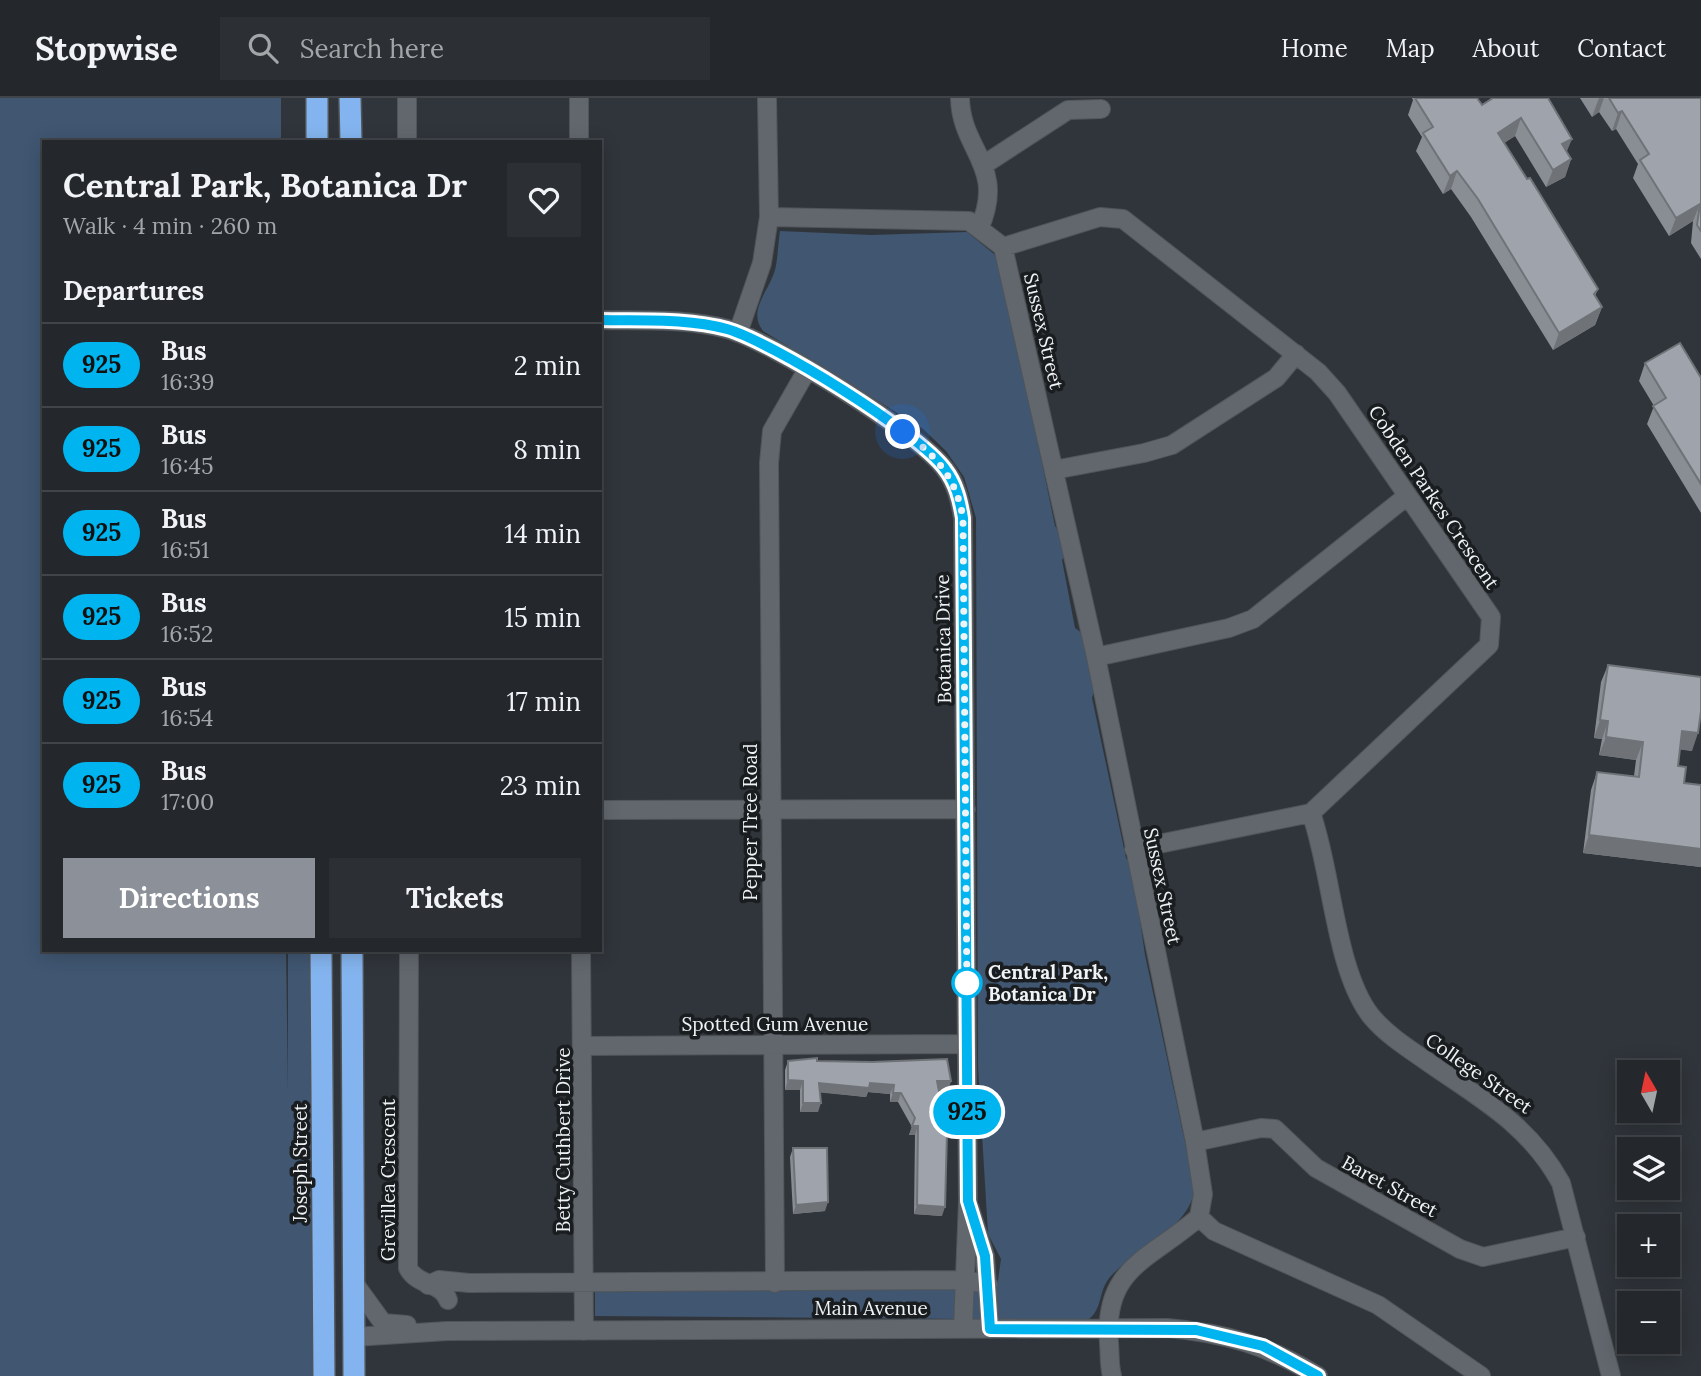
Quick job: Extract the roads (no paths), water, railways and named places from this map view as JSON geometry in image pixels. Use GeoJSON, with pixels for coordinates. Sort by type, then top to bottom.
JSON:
{"type":"FeatureCollection","features":[{"type":"Feature","properties":{"kind":"highway"},"geometry":{"type":"LineString","coordinates":[[317,98],[317,140]]}},
{"type":"Feature","properties":{"kind":"highway"},"geometry":{"type":"LineString","coordinates":[[350,98],[351,140]]}},
{"type":"Feature","properties":{"kind":"highway","name":"Joseph Street"},"geometry":{"type":"LineString","coordinates":[[321,952],[324,1376]]}},
{"type":"Feature","properties":{"kind":"highway"},"geometry":{"type":"LineString","coordinates":[[352,952],[354,1376]]}},
{"type":"Feature","properties":{"kind":"street"},"geometry":{"type":"LineString","coordinates":[[407,98],[407,140]]}},
{"type":"Feature","properties":{"kind":"street"},"geometry":{"type":"LineString","coordinates":[[579,98],[579,140]]}},
{"type":"Feature","properties":{"kind":"street"},"geometry":{"type":"LineString","coordinates":[[738,333],[762,263],[769,217],[767,98]]}},
{"type":"Feature","properties":{"kind":"street"},"geometry":{"type":"LineString","coordinates":[[960,98],[960,118],[985,164],[989,207],[979,229]]}},
{"type":"Feature","properties":{"kind":"street"},"geometry":{"type":"LineString","coordinates":[[985,164],[1068,110],[1101,109]]}},
{"type":"Feature","properties":{"kind":"street"},"geometry":{"type":"LineString","coordinates":[[769,217],[969,221],[1003,247]]}},
{"type":"Feature","properties":{"kind":"street","name":"Cobden Parkes Crescent"},"geometry":{"type":"LineString","coordinates":[[1003,247],[1100,217],[1123,219],[1318,372],[1337,393],[1490,617],[1489,645],[1311,813]]}},
{"type":"Feature","properties":{"kind":"street","name":"Sussex Street"},"geometry":{"type":"LineString","coordinates":[[1003,247],[1096,657],[1195,1142],[1203,1194],[1199,1217]]}},
{"type":"Feature","properties":{"kind":"street","name":"Botanica Drive"},"geometry":{"type":"LineString","coordinates":[[602,320],[688,323],[738,333],[807,370],[917,442],[934,456],[954,484],[963,518],[968,1201],[963,1328]]}},
{"type":"Feature","properties":{"kind":"street"},"geometry":{"type":"LineString","coordinates":[[1054,470],[1144,453],[1172,444],[1276,378],[1296,354]]}},
{"type":"Feature","properties":{"kind":"street","name":"Pepper Tree Road"},"geometry":{"type":"LineString","coordinates":[[775,1283],[769,463],[772,431],[807,370]]}},
{"type":"Feature","properties":{"kind":"street"},"geometry":{"type":"LineString","coordinates":[[1096,657],[1229,628],[1253,619],[1407,496]]}},
{"type":"Feature","properties":{"kind":"street"},"geometry":{"type":"LineString","coordinates":[[602,810],[966,809]]}},
{"type":"Feature","properties":{"kind":"street"},"geometry":{"type":"LineString","coordinates":[[1134,849],[1311,813]]}},
{"type":"Feature","properties":{"kind":"street","name":"College Street"},"geometry":{"type":"LineString","coordinates":[[1311,813],[1356,992],[1372,1016],[1395,1039],[1525,1131],[1547,1156],[1562,1183],[1611,1376]]}},
{"type":"Feature","properties":{"kind":"street","name":"Grevillea Crescent"},"geometry":{"type":"LineString","coordinates":[[410,952],[408,1268],[413,1276],[439,1289],[448,1300]]}},
{"type":"Feature","properties":{"kind":"street","name":"Betty Cuthbert Drive"},"geometry":{"type":"LineString","coordinates":[[581,952],[584,1046],[584,1331]]}},
{"type":"Feature","properties":{"kind":"street","name":"Spotted Gum Avenue"},"geometry":{"type":"LineString","coordinates":[[584,1046],[967,1044]]}},
{"type":"Feature","properties":{"kind":"street","name":"Baret Street"},"geometry":{"type":"LineString","coordinates":[[1195,1142],[1261,1128],[1276,1129],[1316,1168],[1460,1250],[1483,1257],[1576,1237]]}},
{"type":"Feature","properties":{"kind":"street","name":"Botanica Drive"},"geometry":{"type":"LineString","coordinates":[[968,1201],[985,1256],[990,1329]]}},
{"type":"Feature","properties":{"kind":"street"},"geometry":{"type":"LineString","coordinates":[[1112,1376],[1108,1329],[1112,1297],[1121,1279],[1199,1217],[1214,1231],[1378,1305],[1481,1376]]}},
{"type":"Feature","properties":{"kind":"street"},"geometry":{"type":"LineString","coordinates":[[428,1285],[439,1280],[469,1283],[963,1280],[988,1284]]}},
{"type":"Feature","properties":{"kind":"street","name":"Main Avenue"},"geometry":{"type":"LineString","coordinates":[[354,1283],[383,1323],[410,1325],[415,1331]]}},
{"type":"Feature","properties":{"kind":"street"},"geometry":{"type":"LineString","coordinates":[[447,1331],[448,1300],[469,1283]]}},
{"type":"Feature","properties":{"kind":"street","name":"Main Avenue"},"geometry":{"type":"LineString","coordinates":[[354,1337],[397,1336],[415,1331],[1167,1328],[1233,1337],[1263,1346],[1318,1376]]}},
{"type":"Feature","properties":{"kind":"place","name":"Central Park, Botanica Dr"},"geometry":{"type":"Point","coordinates":[967,983]}}]}
